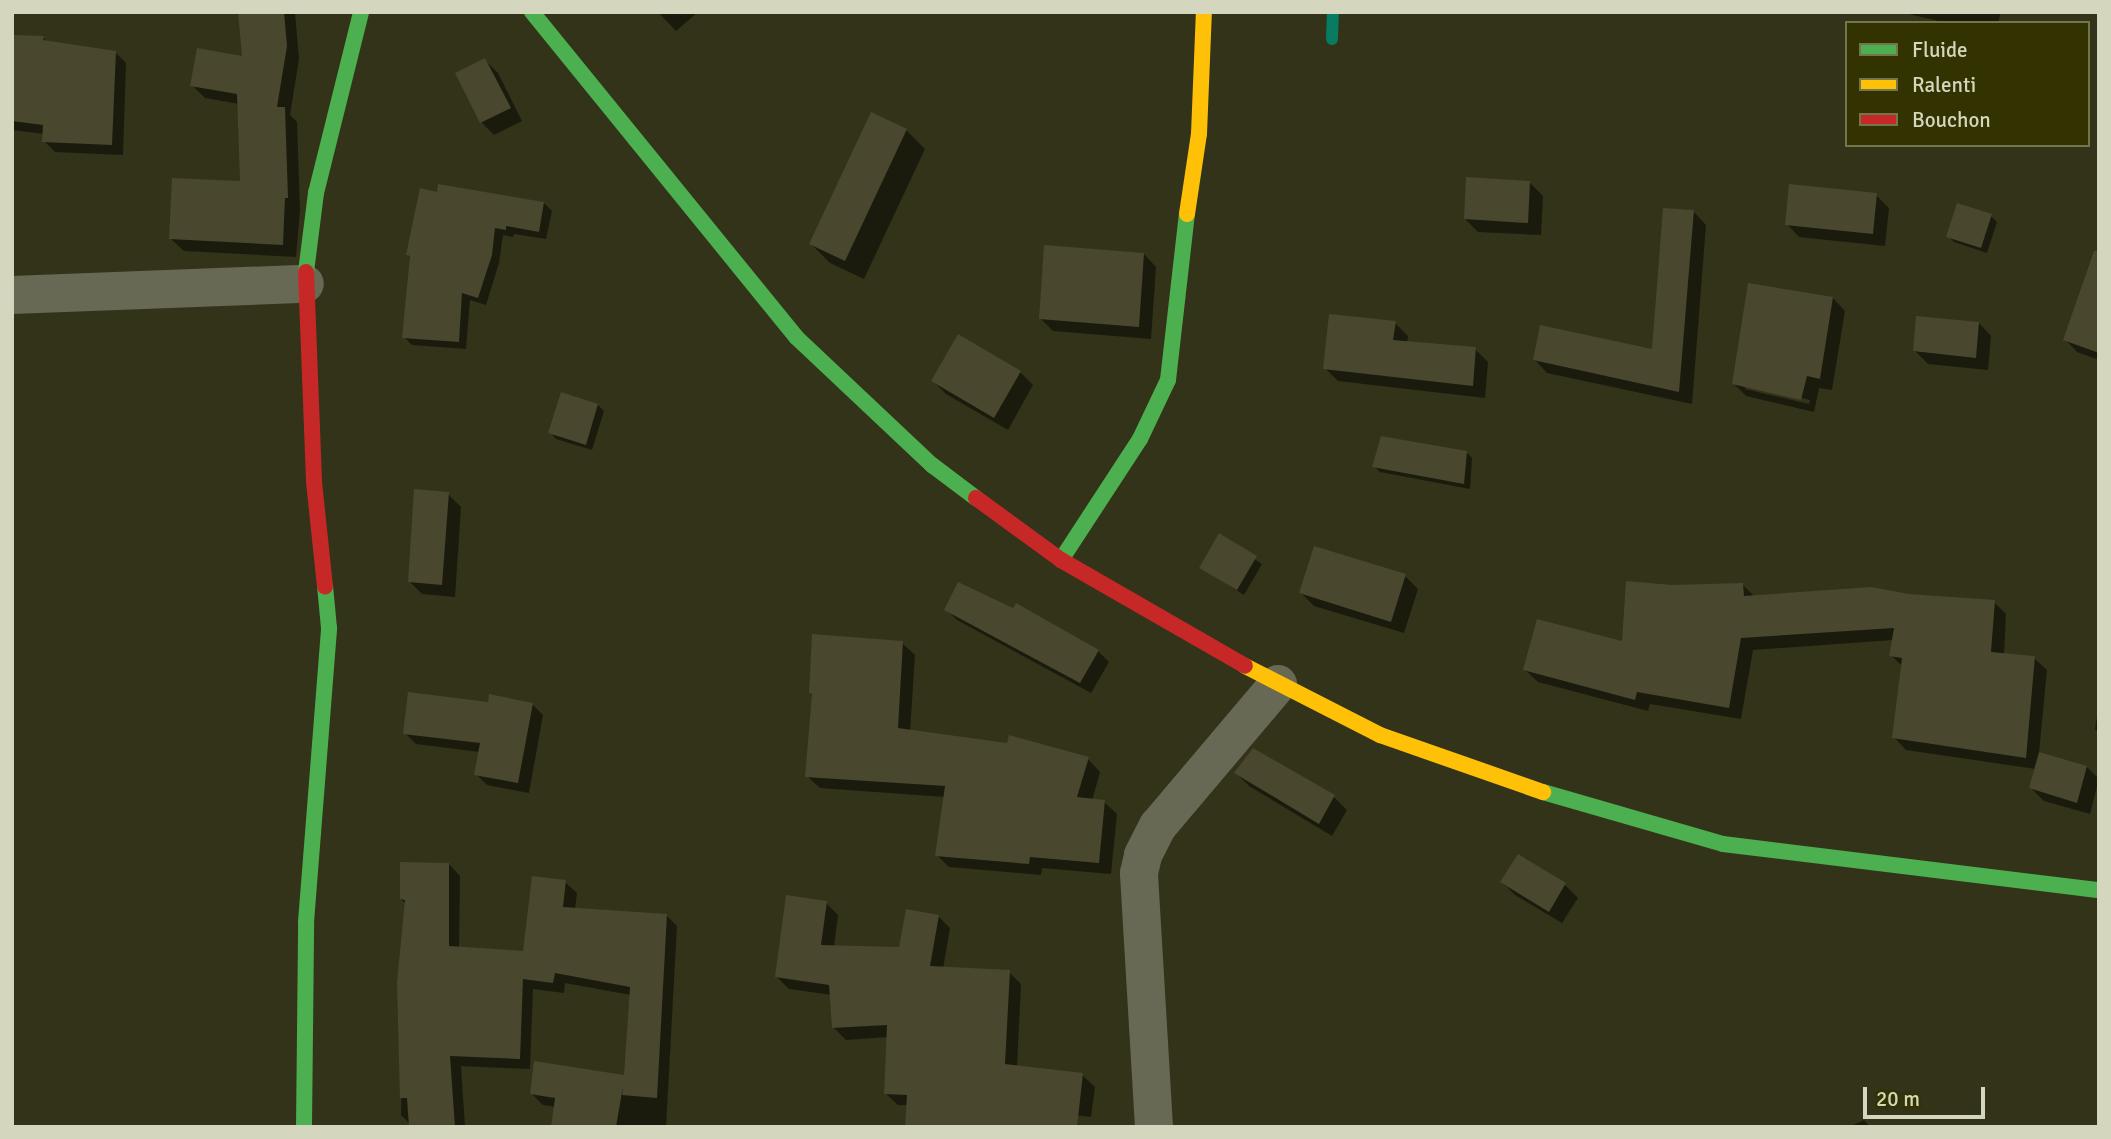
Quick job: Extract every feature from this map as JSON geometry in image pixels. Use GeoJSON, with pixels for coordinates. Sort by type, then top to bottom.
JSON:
{"type":"FeatureCollection","features":[{"type":"Feature","properties":{"kind":"street"},"geometry":{"type":"LineString","coordinates":[[304,1127],[306,922],[329,628],[314,482],[305,284],[316,193],[361,12]]}},
{"type":"Feature","properties":{"kind":"street"},"geometry":{"type":"LineString","coordinates":[[532,12],[796,337],[932,465],[1061,560],[1212,650],[1380,735],[1532,789],[1723,844],[2099,890]]}},
{"type":"Feature","properties":{"kind":"street"},"geometry":{"type":"LineString","coordinates":[[1061,560],[1140,439],[1168,380],[1181,250],[1199,134],[1204,12]]}},
{"type":"Feature","properties":{"kind":"street"},"geometry":{"type":"LineString","coordinates":[[12,295],[305,284]]}},
{"type":"Feature","properties":{"kind":"street"},"geometry":{"type":"LineString","coordinates":[[1154,1127],[1139,873],[1143,855],[1157,826],[1278,684]]}},
{"type":"Feature","properties":{"kind":"building"},"geometry":{"type":"Polygon","coordinates":[[[238,12],[284,12],[287,46],[277,107],[285,107],[288,198],[285,198],[283,245],[169,239],[172,178],[240,181],[237,94],[190,86],[197,48],[242,56],[238,12]]]}},
{"type":"Feature","properties":{"kind":"building"},"geometry":{"type":"Polygon","coordinates":[[[12,35],[44,36],[43,40],[116,51],[112,145],[42,142],[43,125],[12,121],[12,35]]]}},
{"type":"Feature","properties":{"kind":"building"},"geometry":{"type":"Polygon","coordinates":[[[485,58],[511,108],[480,123],[455,73],[485,58]]]}},
{"type":"Feature","properties":{"kind":"building"},"geometry":{"type":"Polygon","coordinates":[[[871,112],[907,129],[845,261],[809,244],[871,112]]]}},
{"type":"Feature","properties":{"kind":"building"},"geometry":{"type":"Polygon","coordinates":[[[1466,177],[1530,181],[1528,223],[1464,219],[1466,177]]]}},
{"type":"Feature","properties":{"kind":"building"},"geometry":{"type":"Polygon","coordinates":[[[438,184],[544,202],[539,232],[506,226],[506,230],[495,228],[492,255],[478,298],[462,293],[459,342],[402,338],[410,256],[406,255],[420,188],[437,192],[438,184]]]}},
{"type":"Feature","properties":{"kind":"building"},"geometry":{"type":"Polygon","coordinates":[[[1789,184],[1877,193],[1873,234],[1785,225],[1789,184]]]}},
{"type":"Feature","properties":{"kind":"building"},"geometry":{"type":"Polygon","coordinates":[[[1957,203],[1992,214],[1981,248],[1946,237],[1957,203]]]}},
{"type":"Feature","properties":{"kind":"building"},"geometry":{"type":"Polygon","coordinates":[[[1663,208],[1694,210],[1679,392],[1533,360],[1540,325],[1652,349],[1663,208]]]}},
{"type":"Feature","properties":{"kind":"building"},"geometry":{"type":"Polygon","coordinates":[[[1044,245],[1144,253],[1139,327],[1039,319],[1044,245]]]}},
{"type":"Feature","properties":{"kind":"building"},"geometry":{"type":"Polygon","coordinates":[[[2094,251],[2099,251],[2099,353],[2063,340],[2094,251]]]}},
{"type":"Feature","properties":{"kind":"building"},"geometry":{"type":"Polygon","coordinates":[[[1748,283],[1833,297],[1820,379],[1807,376],[1801,400],[1732,384],[1748,283]]]}},
{"type":"Feature","properties":{"kind":"building"},"geometry":{"type":"Polygon","coordinates":[[[1329,314],[1396,321],[1393,340],[1476,347],[1473,386],[1323,369],[1329,314]]]}},
{"type":"Feature","properties":{"kind":"building"},"geometry":{"type":"Polygon","coordinates":[[[1916,316],[1979,322],[1976,358],[1913,351],[1916,316]]]}},
{"type":"Feature","properties":{"kind":"building"},"geometry":{"type":"Polygon","coordinates":[[[958,334],[1021,371],[994,418],[931,381],[958,334]]]}},
{"type":"Feature","properties":{"kind":"building"},"geometry":{"type":"Polygon","coordinates":[[[561,392],[598,404],[586,445],[548,433],[561,392]]]}},
{"type":"Feature","properties":{"kind":"building"},"geometry":{"type":"Polygon","coordinates":[[[1381,436],[1467,451],[1464,484],[1372,467],[1381,436]]]}},
{"type":"Feature","properties":{"kind":"building"},"geometry":{"type":"Polygon","coordinates":[[[414,489],[449,492],[442,585],[408,582],[414,489]]]}},
{"type":"Feature","properties":{"kind":"building"},"geometry":{"type":"Polygon","coordinates":[[[1219,533],[1257,556],[1237,590],[1199,568],[1219,533]]]}},
{"type":"Feature","properties":{"kind":"building"},"geometry":{"type":"Polygon","coordinates":[[[1314,546],[1406,574],[1391,622],[1299,593],[1314,546]]]}},
{"type":"Feature","properties":{"kind":"building"},"geometry":{"type":"Polygon","coordinates":[[[1626,581],[1672,585],[1743,583],[1744,596],[1871,587],[1909,594],[1995,600],[1991,652],[2035,656],[2026,758],[1892,738],[1902,658],[1889,656],[1894,628],[1741,638],[1729,708],[1637,692],[1635,700],[1523,670],[1537,619],[1622,641],[1626,581]]]}},
{"type":"Feature","properties":{"kind":"building"},"geometry":{"type":"Polygon","coordinates":[[[958,582],[1013,608],[1016,603],[1099,650],[1080,683],[944,610],[958,582]]]}},
{"type":"Feature","properties":{"kind":"building"},"geometry":{"type":"Polygon","coordinates":[[[812,634],[903,641],[898,728],[1007,743],[1009,735],[1089,757],[1077,797],[1105,800],[1099,863],[1030,857],[1029,864],[935,856],[945,786],[805,777],[812,694],[809,693],[812,634]]]}},
{"type":"Feature","properties":{"kind":"building"},"geometry":{"type":"Polygon","coordinates":[[[408,692],[488,702],[489,694],[533,703],[518,783],[474,775],[480,743],[403,734],[408,692]]]}},
{"type":"Feature","properties":{"kind":"building"},"geometry":{"type":"Polygon","coordinates":[[[1253,748],[1335,795],[1319,824],[1234,773],[1253,748]]]}},
{"type":"Feature","properties":{"kind":"building"},"geometry":{"type":"Polygon","coordinates":[[[2039,752],[2087,766],[2077,803],[2029,788],[2039,752]]]}},
{"type":"Feature","properties":{"kind":"building"},"geometry":{"type":"Polygon","coordinates":[[[1518,854],[1566,883],[1549,912],[1500,882],[1518,854]]]}},
{"type":"Feature","properties":{"kind":"building"},"geometry":{"type":"Polygon","coordinates":[[[400,862],[449,863],[449,946],[523,951],[532,876],[566,880],[563,907],[667,914],[657,1098],[622,1095],[623,1086],[616,1127],[551,1127],[555,1098],[530,1094],[534,1061],[624,1075],[630,987],[555,973],[553,983],[523,979],[520,1059],[450,1056],[455,1127],[409,1127],[407,1098],[400,1098],[397,982],[405,900],[400,899],[400,862]]]}},
{"type":"Feature","properties":{"kind":"building"},"geometry":{"type":"Polygon","coordinates":[[[786,895],[827,901],[821,945],[899,947],[906,909],[939,915],[930,966],[1010,970],[1005,1064],[1083,1073],[1077,1127],[905,1127],[907,1095],[884,1094],[887,1025],[832,1028],[829,985],[775,977],[786,895]]]}},
{"type":"Feature","properties":{"kind":"waterway"},"geometry":{"type":"LineString","coordinates":[[1332,39],[1333,12]]}},
{"type":"Feature","properties":{"kind":"traffic: fast"},"geometry":{"type":"LineString","coordinates":[[306,272],[316,193],[361,12]]}},
{"type":"Feature","properties":{"kind":"traffic: fast"},"geometry":{"type":"LineString","coordinates":[[532,12],[796,337],[932,465],[976,498]]}},
{"type":"Feature","properties":{"kind":"traffic: fast"},"geometry":{"type":"LineString","coordinates":[[1061,560],[1140,439],[1168,380],[1187,214]]}},
{"type":"Feature","properties":{"kind":"traffic: fast"},"geometry":{"type":"LineString","coordinates":[[304,1127],[306,922],[329,628],[325,586]]}},
{"type":"Feature","properties":{"kind":"traffic: fast"},"geometry":{"type":"LineString","coordinates":[[1543,792],[1723,844],[2099,890]]}},
{"type":"Feature","properties":{"kind":"traffic: slow"},"geometry":{"type":"LineString","coordinates":[[1187,214],[1199,134],[1204,12]]}},
{"type":"Feature","properties":{"kind":"traffic: slow"},"geometry":{"type":"LineString","coordinates":[[1245,666],[1380,735],[1543,792]]}},
{"type":"Feature","properties":{"kind":"traffic: jam"},"geometry":{"type":"LineString","coordinates":[[306,272],[314,482],[325,586]]}},
{"type":"Feature","properties":{"kind":"traffic: jam"},"geometry":{"type":"LineString","coordinates":[[976,498],[1061,560],[1245,666]]}}]}
